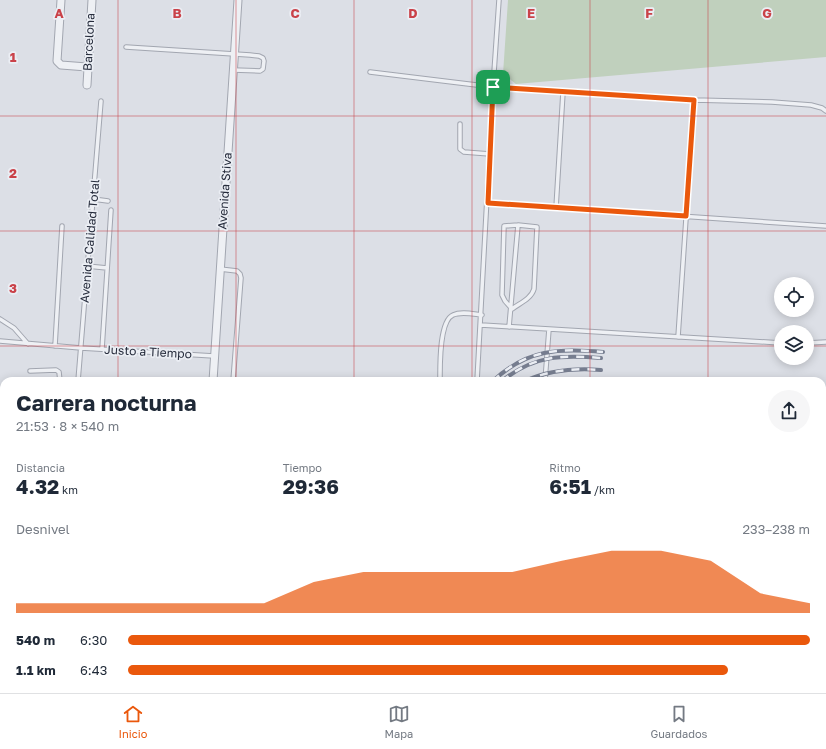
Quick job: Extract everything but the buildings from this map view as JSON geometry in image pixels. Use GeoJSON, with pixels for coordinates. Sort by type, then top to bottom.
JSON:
{"type":"FeatureCollection","features":[{"type":"Feature","properties":{"kind":"street"},"geometry":{"type":"LineString","coordinates":[[61,0],[56,58],[57,63],[60,65],[87,67]]}},
{"type":"Feature","properties":{"kind":"street","name":"Barcelona"},"geometry":{"type":"LineString","coordinates":[[87,85],[92,0]]}},
{"type":"Feature","properties":{"kind":"street","name":"Avenida Stiva"},"geometry":{"type":"LineString","coordinates":[[213,377],[238,0]]}},
{"type":"Feature","properties":{"kind":"lane"},"geometry":{"type":"LineString","coordinates":[[478,377],[493,87],[499,0]]}},
{"type":"Feature","properties":{"kind":"lane"},"geometry":{"type":"LineString","coordinates":[[126,47],[234,53],[259,56],[263,58],[263,69],[260,71],[233,70]]}},
{"type":"Feature","properties":{"kind":"lane"},"geometry":{"type":"LineString","coordinates":[[370,72],[493,87],[694,100],[772,102],[811,105],[822,108],[826,111]]}},
{"type":"Feature","properties":{"kind":"lane"},"geometry":{"type":"LineString","coordinates":[[556,208],[563,92]]}},
{"type":"Feature","properties":{"kind":"lane"},"geometry":{"type":"LineString","coordinates":[[678,337],[694,100]]}},
{"type":"Feature","properties":{"kind":"lane","name":"Avenida Calidad Total"},"geometry":{"type":"LineString","coordinates":[[78,377],[101,101]]}},
{"type":"Feature","properties":{"kind":"lane"},"geometry":{"type":"LineString","coordinates":[[460,124],[460,148],[464,152],[490,154]]}},
{"type":"Feature","properties":{"kind":"lane"},"geometry":{"type":"LineString","coordinates":[[93,199],[108,201]]}},
{"type":"Feature","properties":{"kind":"lane"},"geometry":{"type":"LineString","coordinates":[[488,203],[826,226]]}},
{"type":"Feature","properties":{"kind":"lane"},"geometry":{"type":"LineString","coordinates":[[102,349],[111,210]]}},
{"type":"Feature","properties":{"kind":"lane"},"geometry":{"type":"LineString","coordinates":[[55,346],[62,226]]}},
{"type":"Feature","properties":{"kind":"lane"},"geometry":{"type":"LineString","coordinates":[[504,226],[537,227],[534,289],[529,297],[512,309],[505,301],[502,294],[504,226]]}},
{"type":"Feature","properties":{"kind":"lane"},"geometry":{"type":"LineString","coordinates":[[510,327],[518,226]]}},
{"type":"Feature","properties":{"kind":"lane"},"geometry":{"type":"LineString","coordinates":[[88,266],[108,268]]}},
{"type":"Feature","properties":{"kind":"lane"},"geometry":{"type":"LineString","coordinates":[[220,269],[237,271],[241,278],[233,377]]}},
{"type":"Feature","properties":{"kind":"lane"},"geometry":{"type":"LineString","coordinates":[[440,377],[443,334],[448,319],[457,314],[482,315]]}},
{"type":"Feature","properties":{"kind":"lane"},"geometry":{"type":"LineString","coordinates":[[0,319],[14,328],[28,344]]}},
{"type":"Feature","properties":{"kind":"lane"},"geometry":{"type":"LineString","coordinates":[[481,325],[774,343]]}},
{"type":"Feature","properties":{"kind":"lane"},"geometry":{"type":"LineString","coordinates":[[545,377],[549,329]]}},
{"type":"Feature","properties":{"kind":"lane","name":"Justo a Tiempo"},"geometry":{"type":"LineString","coordinates":[[0,341],[81,348],[215,356]]}},
{"type":"Feature","properties":{"kind":"lane"},"geometry":{"type":"LineString","coordinates":[[814,343],[826,342]]}},
{"type":"Feature","properties":{"kind":"lane"},"geometry":{"type":"LineString","coordinates":[[30,370],[56,370],[59,372],[60,377]]}},
{"type":"Feature","properties":{"kind":"green space"},"geometry":{"type":"Polygon","coordinates":[[[508,0],[826,0],[826,57],[516,84],[503,74],[508,0]]]}},
{"type":"Feature","properties":{"kind":"railway"},"geometry":{"type":"LineString","coordinates":[[498,377],[518,362],[544,353],[572,350],[603,352]]}},
{"type":"Feature","properties":{"kind":"railway"},"geometry":{"type":"LineString","coordinates":[[507,377],[525,366],[549,359],[561,357],[601,358]]}},
{"type":"Feature","properties":{"kind":"railway"},"geometry":{"type":"LineString","coordinates":[[534,377],[562,371],[582,369],[601,370]]}},
{"type":"Feature","properties":{"kind":"route"},"geometry":{"type":"LineString","coordinates":[[493,87],[694,100],[686,216],[488,203],[493,87]]}}]}
